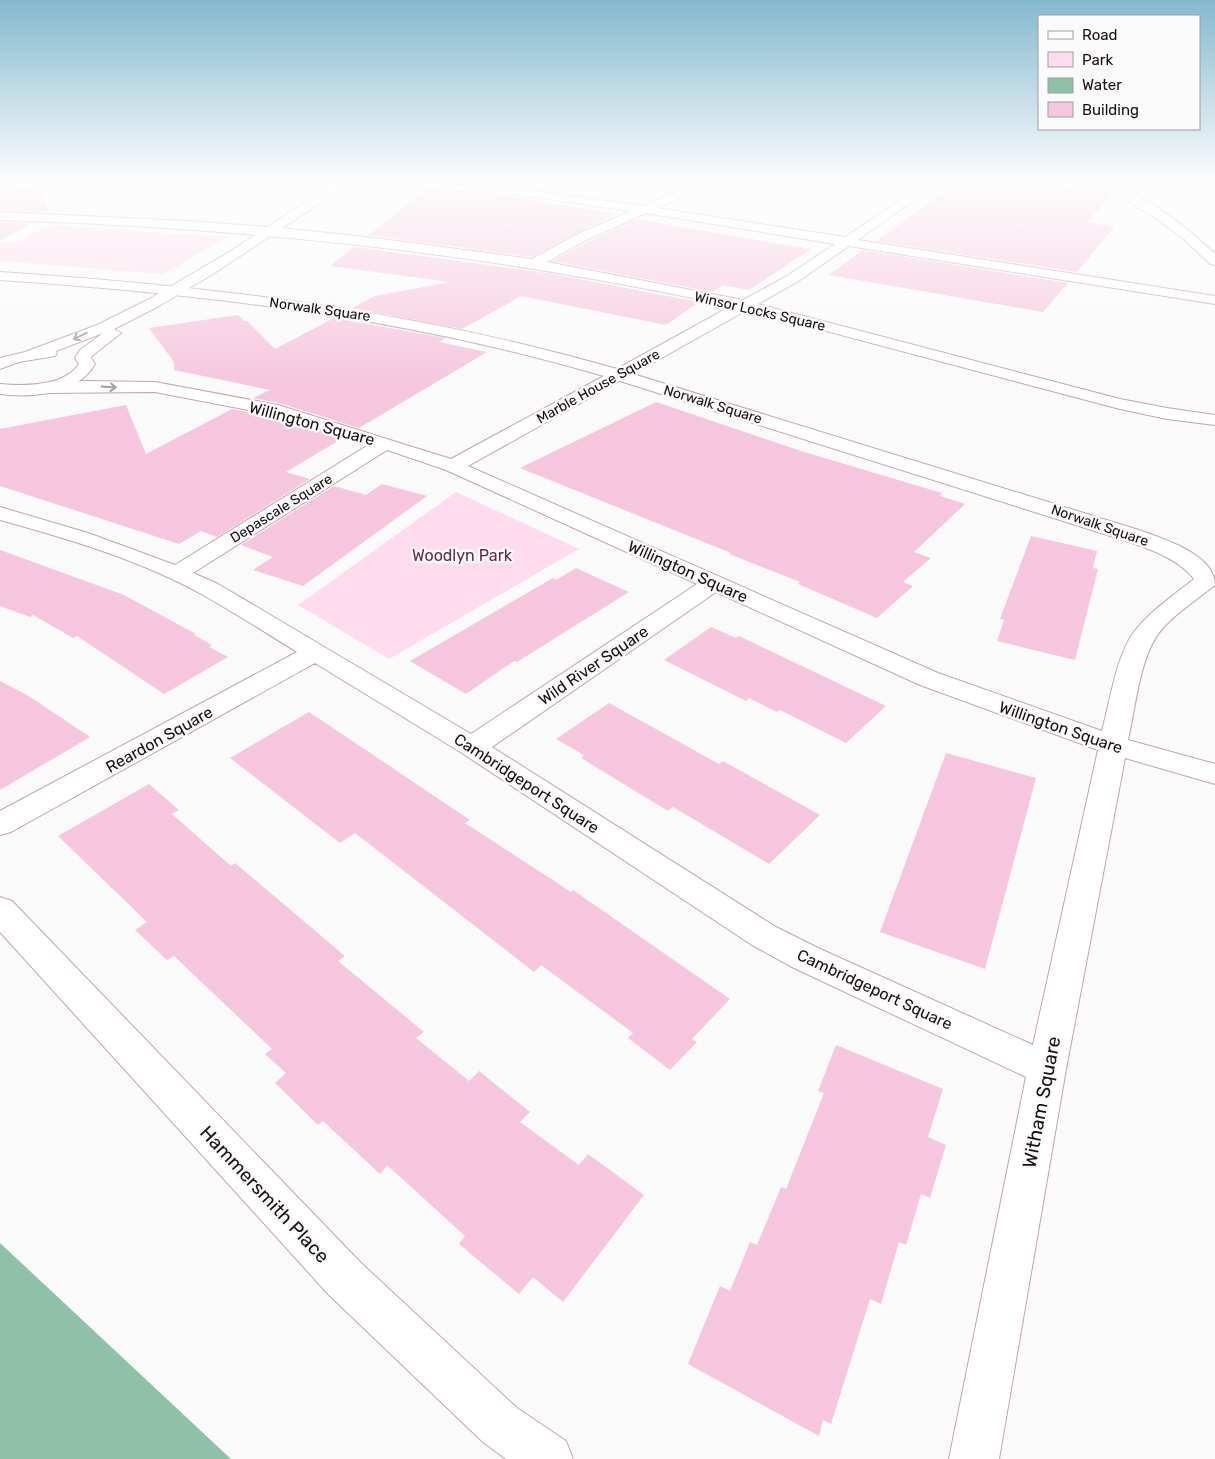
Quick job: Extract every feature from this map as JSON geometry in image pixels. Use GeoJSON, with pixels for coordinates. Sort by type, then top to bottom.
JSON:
{"type":"FeatureCollection","features":[{"type":"Feature","properties":{"kind":"street"},"geometry":{"type":"LineString","coordinates":[[0,364],[68,342],[125,318],[243,249]]}},
{"type":"Feature","properties":{"kind":"street","name":"Winsor Locks Square"},"geometry":{"type":"LineString","coordinates":[[434,249],[532,264],[745,305],[1081,394],[1182,417],[1215,420]]}},
{"type":"Feature","properties":{"kind":"street"},"geometry":{"type":"LineString","coordinates":[[532,264],[560,249]]}},
{"type":"Feature","properties":{"kind":"street","name":"Marble House Square"},"geometry":{"type":"LineString","coordinates":[[453,466],[792,279],[837,249]]}},
{"type":"Feature","properties":{"kind":"street"},"geometry":{"type":"LineString","coordinates":[[899,249],[1215,300]]}},
{"type":"Feature","properties":{"kind":"street"},"geometry":{"type":"LineString","coordinates":[[1204,249],[1215,261]]}},
{"type":"Feature","properties":{"kind":"street","name":"Norwalk Square"},"geometry":{"type":"LineString","coordinates":[[0,276],[172,291],[380,318],[481,338],[619,374],[1131,535],[1169,550],[1201,570],[1207,580],[1157,621],[1144,637],[1134,661],[1113,745]]}},
{"type":"Feature","properties":{"kind":"street"},"geometry":{"type":"LineString","coordinates":[[0,402],[80,375],[86,369],[86,362],[83,358],[86,353],[112,333],[125,318]]}},
{"type":"Feature","properties":{"kind":"street","name":"Willington Square"},"geometry":{"type":"LineString","coordinates":[[27,356],[60,353],[72,354],[99,369],[141,380],[155,387]]}},
{"type":"Feature","properties":{"kind":"street"},"geometry":{"type":"LineString","coordinates":[[0,358],[27,356]]}},
{"type":"Feature","properties":{"kind":"street","name":"Willington Square"},"geometry":{"type":"LineString","coordinates":[[0,389],[85,386],[155,387],[272,409],[385,443],[453,466],[929,679],[1006,709],[1113,745],[1215,774]]}},
{"type":"Feature","properties":{"kind":"street","name":"Depascale Square"},"geometry":{"type":"LineString","coordinates":[[177,573],[385,443]]}},
{"type":"Feature","properties":{"kind":"street","name":"Cambridgeport Square"},"geometry":{"type":"LineString","coordinates":[[0,513],[86,537],[177,573],[210,589],[472,747],[764,936],[806,958],[1048,1069]]}},
{"type":"Feature","properties":{"kind":"street","name":"Wild River Square"},"geometry":{"type":"LineString","coordinates":[[472,747],[714,583]]}},
{"type":"Feature","properties":{"kind":"street","name":"Reardon Square"},"geometry":{"type":"LineString","coordinates":[[0,824],[316,652]]}},
{"type":"Feature","properties":{"kind":"street","name":"Witham Square"},"geometry":{"type":"LineString","coordinates":[[974,1459],[1048,1069],[1113,745]]}},
{"type":"Feature","properties":{"kind":"street","name":"Hammersmith Place"},"geometry":{"type":"LineString","coordinates":[[0,910],[345,1279],[500,1425],[548,1459]]}},
{"type":"Feature","properties":{"kind":"green space"},"geometry":{"type":"Polygon","coordinates":[[[0,249],[206,249],[163,274],[0,261],[0,249]]]}},
{"type":"Feature","properties":{"kind":"green space","name":"Woodlyn Park"},"geometry":{"type":"Polygon","coordinates":[[[456,492],[579,549],[389,659],[298,605],[456,492]]]}},
{"type":"Feature","properties":{"kind":"water"},"geometry":{"type":"Polygon","coordinates":[[[0,1243],[231,1459],[0,1459],[0,1243]]]}},
{"type":"Feature","properties":{"kind":"building"},"geometry":{"type":"Polygon","coordinates":[[[351,249],[370,249],[548,273],[699,302],[666,325],[521,296],[462,329],[352,308],[375,296],[450,282],[330,266],[351,249]]]}},
{"type":"Feature","properties":{"kind":"building"},"geometry":{"type":"Polygon","coordinates":[[[473,249],[547,249],[532,257],[473,249]]]}},
{"type":"Feature","properties":{"kind":"building"},"geometry":{"type":"Polygon","coordinates":[[[574,249],[811,249],[749,290],[723,285],[713,292],[552,261],[574,249]]]}},
{"type":"Feature","properties":{"kind":"building"},"geometry":{"type":"Polygon","coordinates":[[[928,249],[1096,249],[1077,272],[928,249]]]}},
{"type":"Feature","properties":{"kind":"building"},"geometry":{"type":"Polygon","coordinates":[[[863,250],[1068,283],[1043,312],[829,275],[863,250]]]}},
{"type":"Feature","properties":{"kind":"building"},"geometry":{"type":"Polygon","coordinates":[[[238,315],[244,321],[247,321],[275,349],[334,318],[445,338],[439,342],[487,352],[359,428],[279,403],[253,398],[270,390],[174,370],[174,362],[149,328],[238,315]]]}},
{"type":"Feature","properties":{"kind":"building"},"geometry":{"type":"Polygon","coordinates":[[[656,402],[801,451],[942,493],[940,496],[965,504],[914,552],[931,558],[903,582],[913,586],[877,618],[798,584],[800,582],[729,554],[731,553],[520,468],[656,402]]]}},
{"type":"Feature","properties":{"kind":"building"},"geometry":{"type":"Polygon","coordinates":[[[126,405],[146,454],[232,409],[269,416],[343,438],[286,472],[310,479],[217,537],[201,531],[179,544],[0,486],[0,429],[126,405]]]}},
{"type":"Feature","properties":{"kind":"building"},"geometry":{"type":"Polygon","coordinates":[[[382,484],[427,496],[303,586],[253,570],[273,557],[241,545],[334,486],[366,495],[382,484]]]}},
{"type":"Feature","properties":{"kind":"building"},"geometry":{"type":"Polygon","coordinates":[[[1031,536],[1097,551],[1093,568],[1098,569],[1075,660],[997,641],[1004,620],[1000,619],[1031,536]]]}},
{"type":"Feature","properties":{"kind":"building"},"geometry":{"type":"Polygon","coordinates":[[[0,550],[124,595],[196,634],[194,635],[212,645],[209,647],[228,657],[164,694],[77,636],[73,638],[33,615],[30,617],[0,606],[0,550]]]}},
{"type":"Feature","properties":{"kind":"building"},"geometry":{"type":"Polygon","coordinates":[[[576,568],[629,592],[517,662],[514,661],[466,694],[410,661],[553,578],[556,580],[576,568]]]}},
{"type":"Feature","properties":{"kind":"building"},"geometry":{"type":"Polygon","coordinates":[[[711,627],[736,638],[739,636],[886,706],[846,743],[780,710],[777,712],[749,698],[746,701],[664,660],[711,627]]]}},
{"type":"Feature","properties":{"kind":"building"},"geometry":{"type":"Polygon","coordinates":[[[0,681],[27,695],[90,737],[0,790],[0,681]]]}},
{"type":"Feature","properties":{"kind":"building"},"geometry":{"type":"Polygon","coordinates":[[[609,703],[719,764],[723,761],[820,815],[769,864],[673,807],[668,811],[581,758],[584,755],[556,739],[609,703]]]}},
{"type":"Feature","properties":{"kind":"building"},"geometry":{"type":"Polygon","coordinates":[[[309,712],[470,820],[465,823],[571,892],[573,890],[730,999],[692,1039],[697,1042],[670,1070],[628,1038],[633,1033],[541,965],[534,972],[355,833],[340,843],[230,758],[309,712]]]}},
{"type":"Feature","properties":{"kind":"building"},"geometry":{"type":"Polygon","coordinates":[[[946,753],[1036,778],[985,969],[880,932],[946,753]]]}},
{"type":"Feature","properties":{"kind":"building"},"geometry":{"type":"Polygon","coordinates":[[[149,784],[179,810],[172,814],[231,866],[235,863],[345,956],[338,961],[424,1032],[416,1038],[469,1081],[479,1071],[530,1112],[520,1122],[579,1165],[588,1154],[644,1195],[563,1302],[533,1277],[519,1294],[459,1244],[465,1236],[387,1165],[380,1174],[323,1121],[318,1125],[275,1083],[286,1073],[265,1054],[272,1049],[174,956],[167,960],[135,930],[147,922],[58,836],[149,784]]]}},
{"type":"Feature","properties":{"kind":"building"},"geometry":{"type":"Polygon","coordinates":[[[836,1045],[943,1089],[928,1137],[946,1145],[930,1198],[921,1194],[906,1245],[899,1242],[881,1304],[870,1299],[831,1424],[823,1420],[819,1436],[688,1364],[720,1286],[730,1291],[750,1242],[757,1245],[781,1187],[786,1189],[824,1093],[818,1091],[836,1045]]]}}]}
